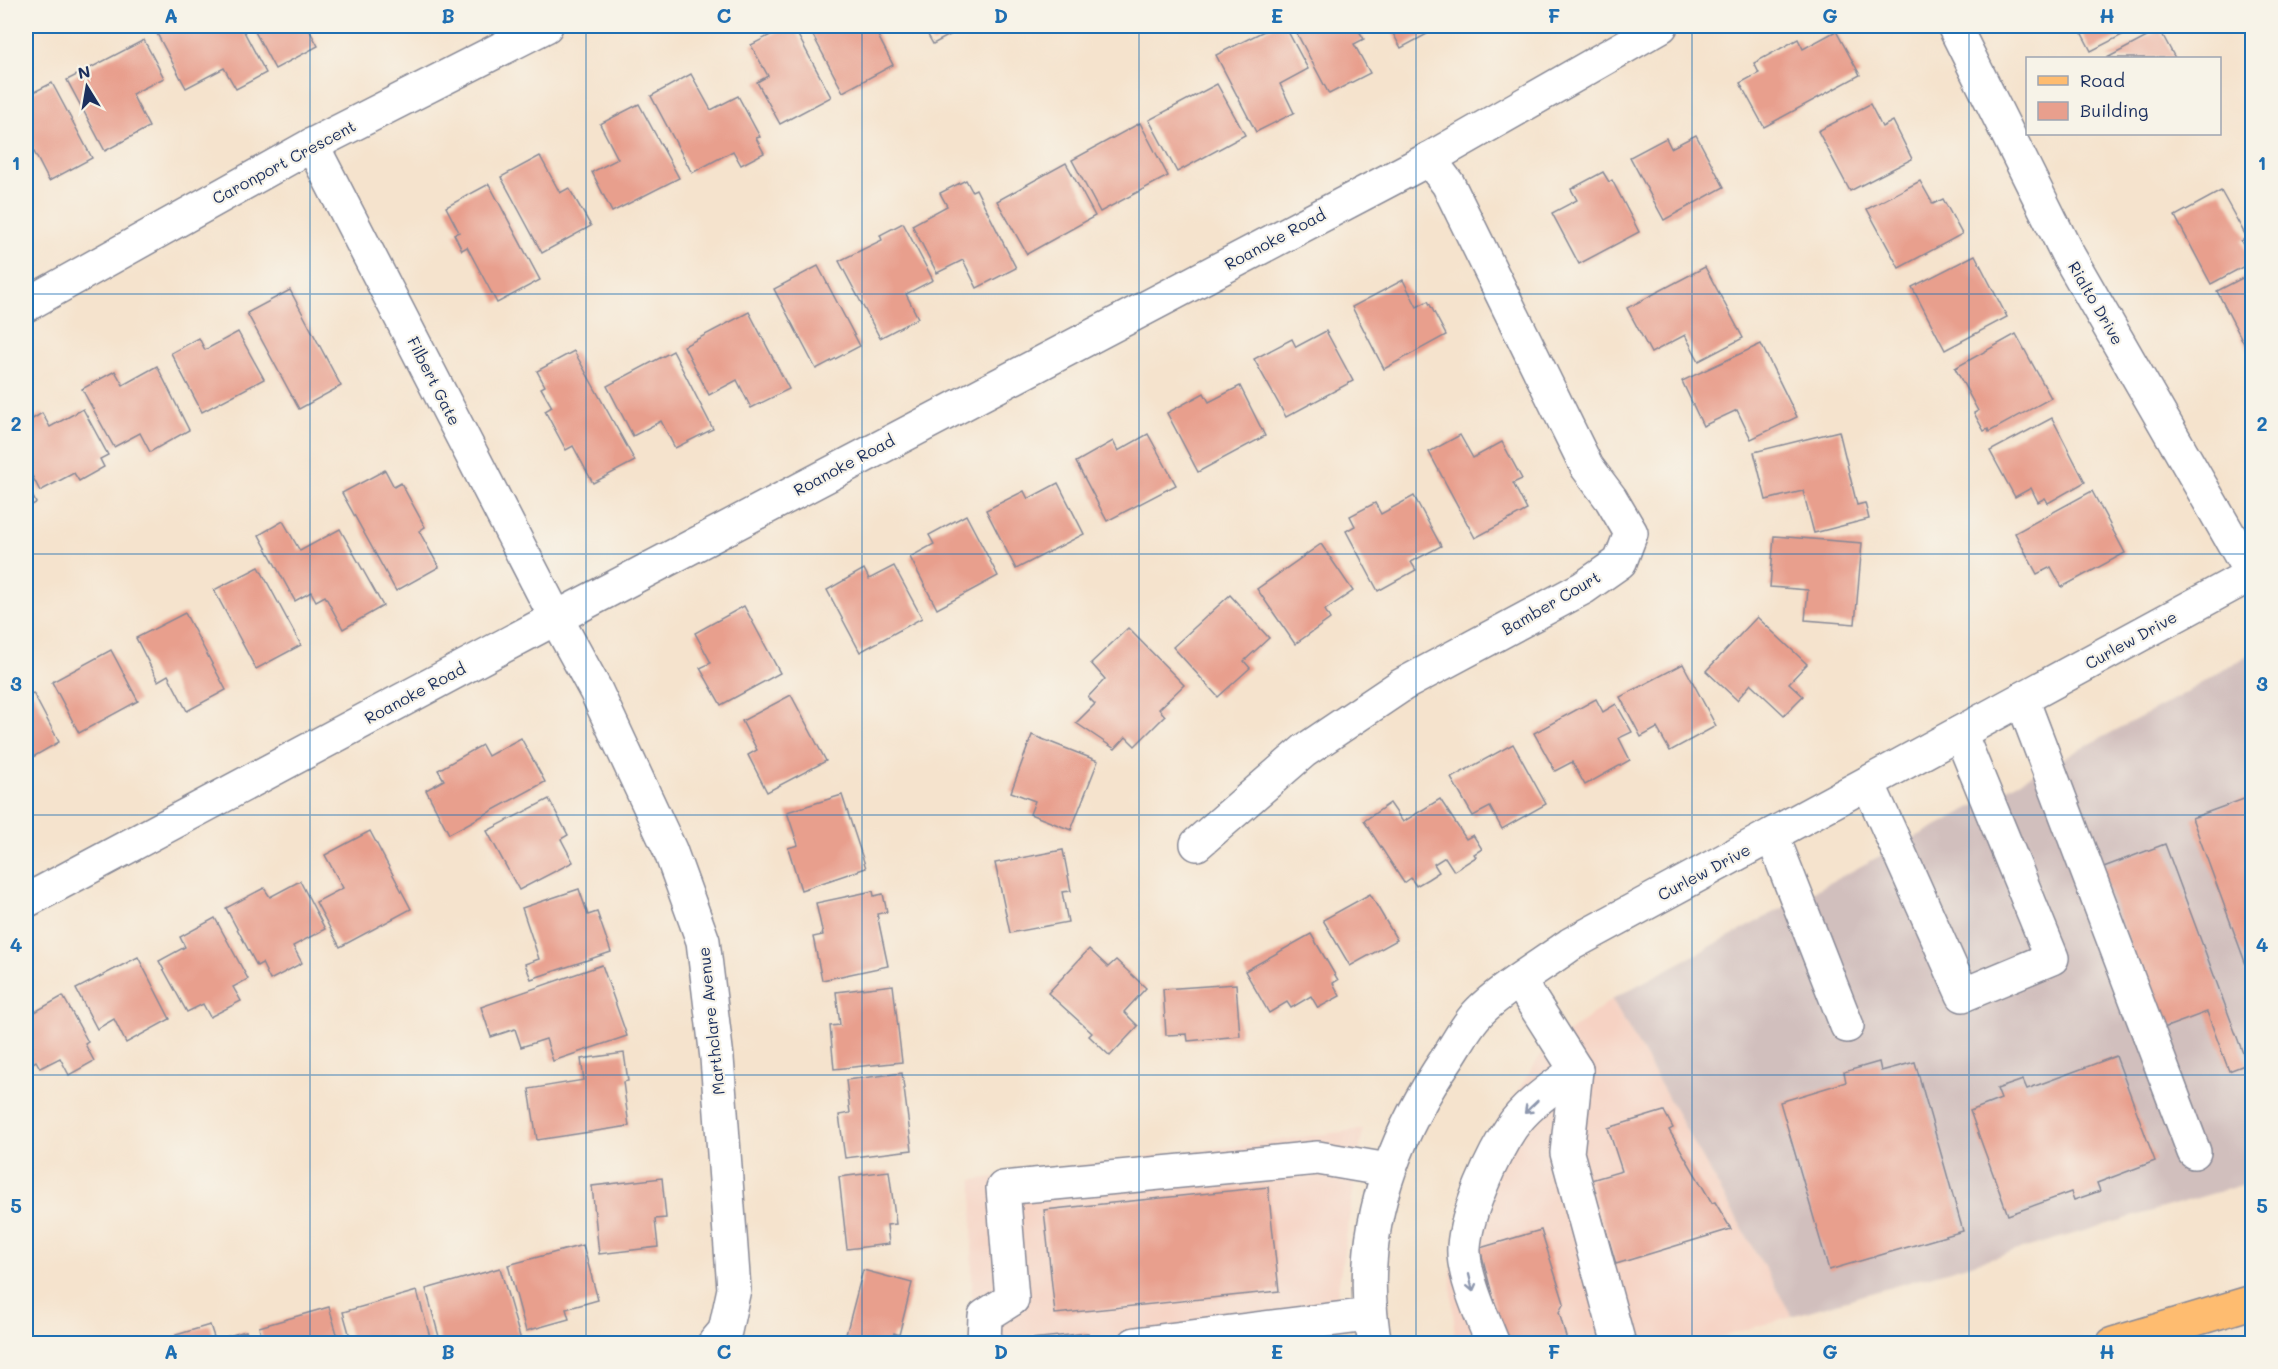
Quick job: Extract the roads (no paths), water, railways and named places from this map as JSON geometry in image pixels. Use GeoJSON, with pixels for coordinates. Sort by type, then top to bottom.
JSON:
{"type":"FeatureCollection","features":[{"type":"Feature","properties":{"kind":"main road"},"geometry":{"type":"LineString","coordinates":[[2113,1344],[2253,1302]]}},
{"type":"Feature","properties":{"kind":"street","name":"Caronport Crescent"},"geometry":{"type":"LineString","coordinates":[[26,305],[312,145],[546,26]]}},
{"type":"Feature","properties":{"kind":"street","name":"Roanoke Road"},"geometry":{"type":"LineString","coordinates":[[26,901],[556,618],[1429,159],[1661,26]]}},
{"type":"Feature","properties":{"kind":"street","name":"Rialto Drive"},"geometry":{"type":"LineString","coordinates":[[1954,26],[2067,254],[2252,574]]}},
{"type":"Feature","properties":{"kind":"street","name":"Filbert Gate"},"geometry":{"type":"LineString","coordinates":[[312,145],[556,618]]}},
{"type":"Feature","properties":{"kind":"street","name":"Bamber Court"},"geometry":{"type":"LineString","coordinates":[[1197,844],[1304,751],[1402,685],[1583,588],[1620,562],[1631,533],[1611,499],[1587,467],[1448,184],[1429,159]]}},
{"type":"Feature","properties":{"kind":"street","name":"Curlew Drive"},"geometry":{"type":"LineString","coordinates":[[1372,1329],[1371,1232],[1388,1170],[1428,1086],[1479,1012],[1571,944],[2252,574]]}},
{"type":"Feature","properties":{"kind":"street","name":"Marthclare Avenue"},"geometry":{"type":"LineString","coordinates":[[556,618],[592,681],[665,839],[703,941],[717,1058],[734,1289],[725,1331],[714,1344]]}},
{"type":"Feature","properties":{"kind":"street"},"geometry":{"type":"LineString","coordinates":[[2022,699],[2194,1152]]}},
{"type":"Feature","properties":{"kind":"street"},"geometry":{"type":"LineString","coordinates":[[1868,783],[1963,995],[2052,958],[1960,733]]}},
{"type":"Feature","properties":{"kind":"street"},"geometry":{"type":"LineString","coordinates":[[1772,835],[1847,1026]]}},
{"type":"Feature","properties":{"kind":"street"},"geometry":{"type":"LineString","coordinates":[[1520,982],[1576,1070],[1567,1153],[1619,1344]]}},
{"type":"Feature","properties":{"kind":"street"},"geometry":{"type":"LineString","coordinates":[[1493,1344],[1474,1296],[1463,1248],[1477,1195],[1511,1127],[1535,1103],[1576,1070]]}},
{"type":"Feature","properties":{"kind":"street"},"geometry":{"type":"LineString","coordinates":[[984,1344],[985,1316],[1012,1299],[1003,1188],[1318,1158],[1388,1170]]}},
{"type":"Feature","properties":{"kind":"street"},"geometry":{"type":"LineString","coordinates":[[1135,1344],[1372,1329]]}}]}
